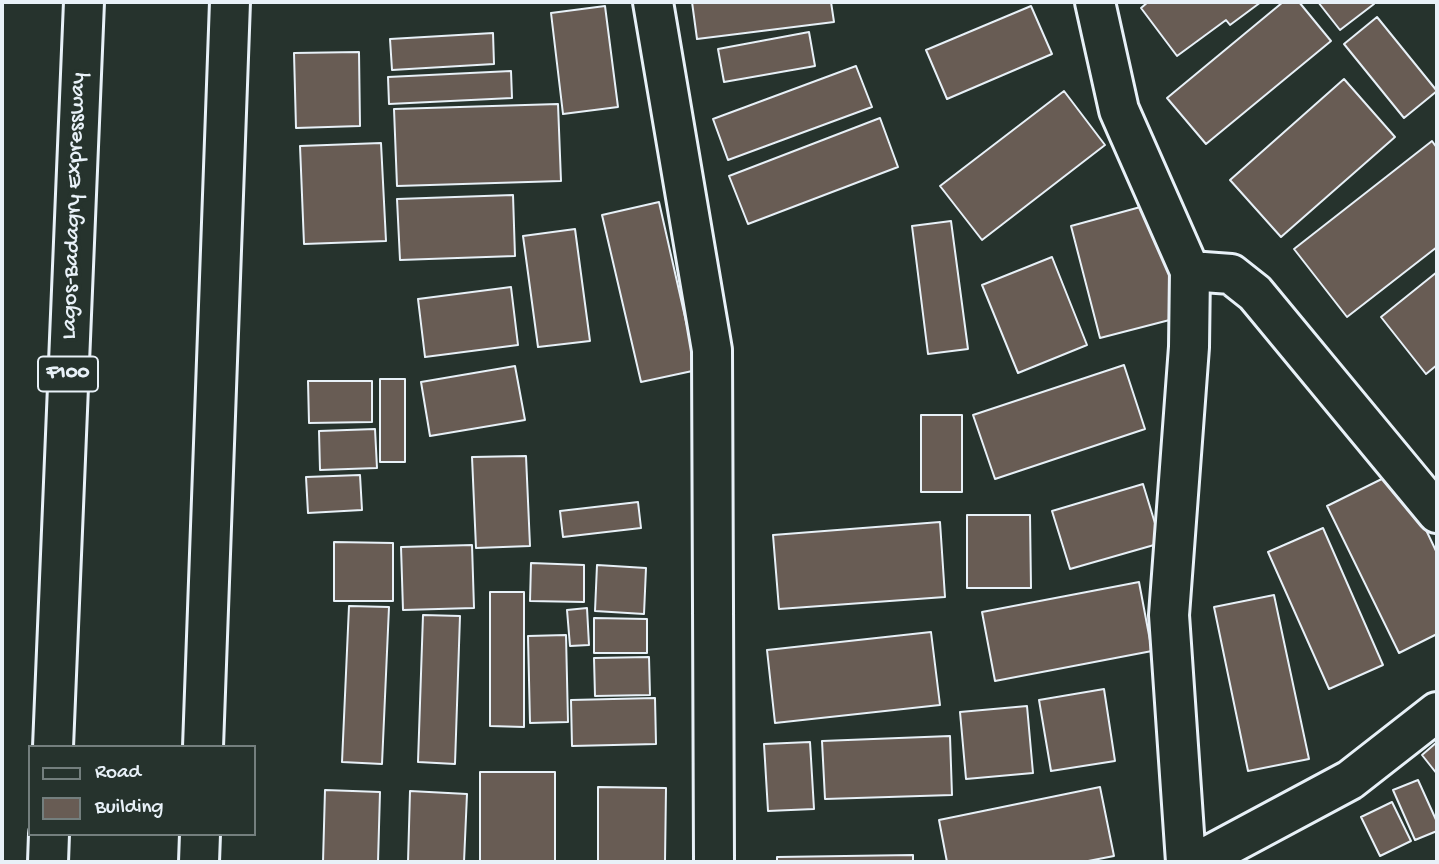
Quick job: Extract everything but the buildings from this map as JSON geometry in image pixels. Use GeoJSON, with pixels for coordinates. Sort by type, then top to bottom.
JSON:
{"type":"FeatureCollection","features":[{"type":"Feature","properties":{"kind":"main road","name":"Lagos-Badagry Expressway"},"geometry":{"type":"LineString","coordinates":[[53,745],[84,2]]}},
{"type":"Feature","properties":{"kind":"main road"},"geometry":{"type":"LineString","coordinates":[[203,745],[230,2]]}},
{"type":"Feature","properties":{"kind":"main road"},"geometry":{"type":"LineString","coordinates":[[653,2],[712,350],[714,862]]}},
{"type":"Feature","properties":{"kind":"main road"},"geometry":{"type":"LineString","coordinates":[[1095,2],[1119,110],[1190,271],[1189,347],[1168,615],[1186,862]]}},
{"type":"Feature","properties":{"kind":"main road"},"geometry":{"type":"LineString","coordinates":[[1190,271],[1231,274],[1255,293],[1437,513]]}},
{"type":"Feature","properties":{"kind":"main road"},"geometry":{"type":"LineString","coordinates":[[1198,862],[1350,780],[1437,712]]}},
{"type":"Feature","properties":{"kind":"main road"},"geometry":{"type":"LineString","coordinates":[[48,862],[49,836]]}},
{"type":"Feature","properties":{"kind":"main road"},"geometry":{"type":"LineString","coordinates":[[199,862],[200,836]]}}]}
